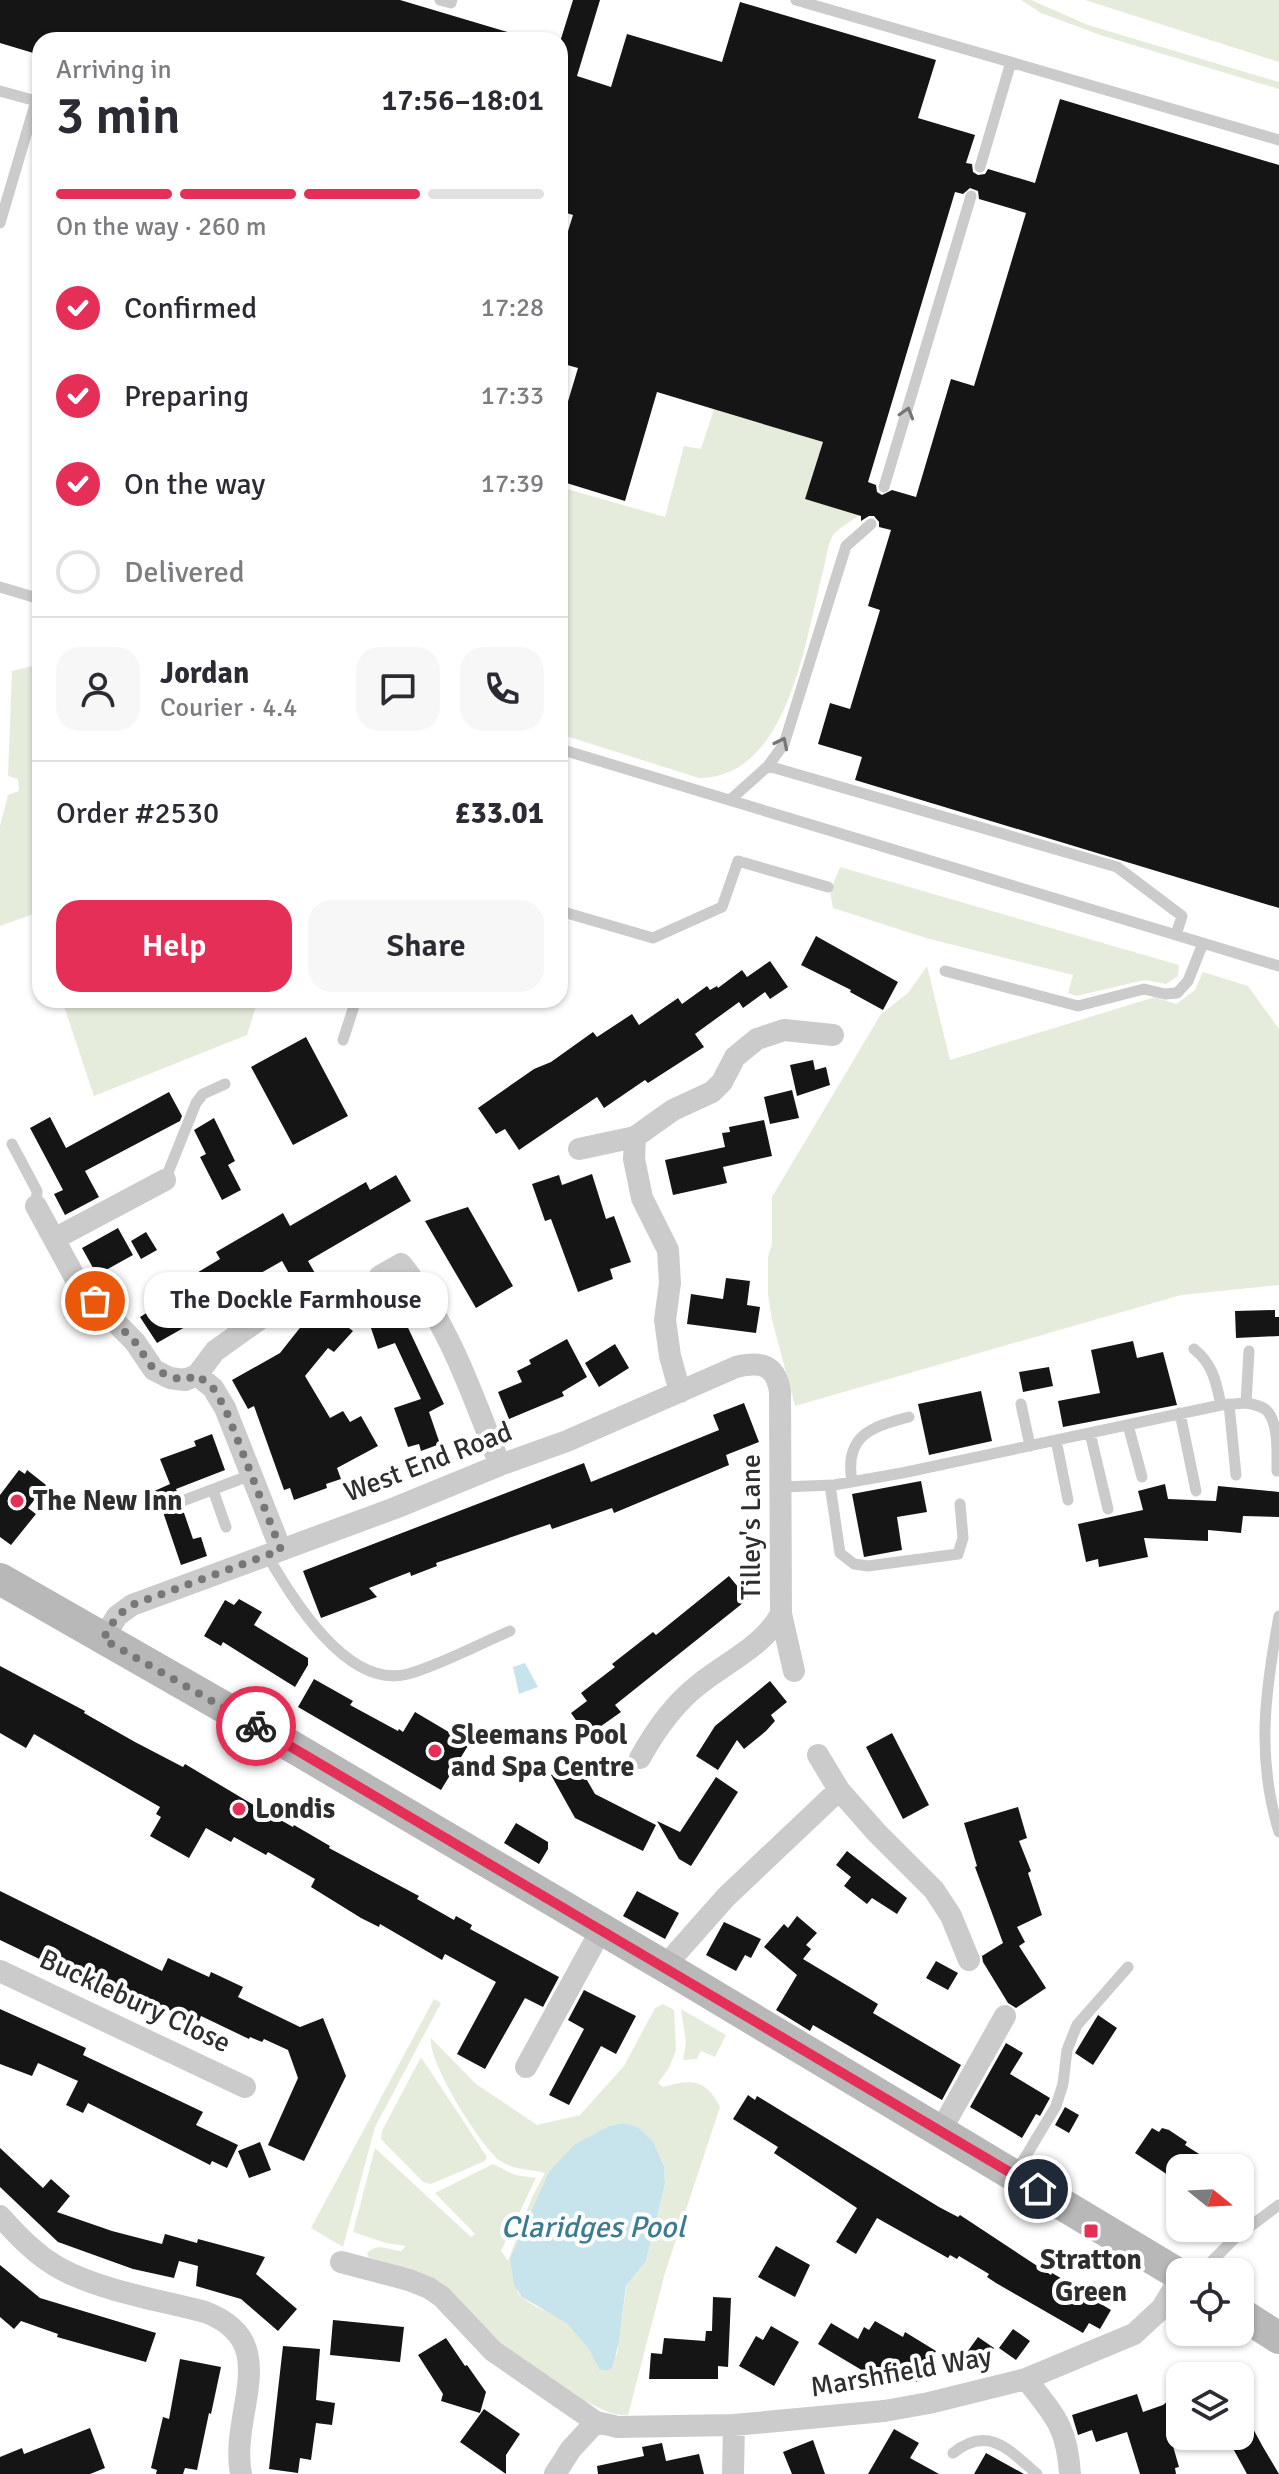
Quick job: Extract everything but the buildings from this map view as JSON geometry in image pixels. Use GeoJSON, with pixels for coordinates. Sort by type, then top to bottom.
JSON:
{"type":"FeatureCollection","features":[{"type":"Feature","properties":{"kind":"main road"},"geometry":{"type":"LineString","coordinates":[[0,1579],[269,1733],[941,2130],[1166,2268]]}},
{"type":"Feature","properties":{"kind":"main road"},"geometry":{"type":"LineString","coordinates":[[1254,2322],[1279,2338]]}},
{"type":"Feature","properties":{"kind":"street"},"geometry":{"type":"LineString","coordinates":[[579,1149],[635,1137],[673,1110],[712,1092],[722,1082],[735,1057],[757,1039],[784,1030],[833,1035]]}},
{"type":"Feature","properties":{"kind":"street"},"geometry":{"type":"LineString","coordinates":[[635,1137],[634,1159],[642,1198],[668,1250],[670,1283],[665,1320],[670,1356],[680,1392]]}},
{"type":"Feature","properties":{"kind":"street"},"geometry":{"type":"LineString","coordinates":[[54,1239],[165,1180]]}},
{"type":"Feature","properties":{"kind":"street"},"geometry":{"type":"LineString","coordinates":[[36,1206],[79,1285],[135,1342],[154,1370],[185,1380],[197,1375],[215,1351],[274,1309]]}},
{"type":"Feature","properties":{"kind":"street"},"geometry":{"type":"LineString","coordinates":[[380,1276],[401,1264],[423,1292],[472,1392],[500,1465]]}},
{"type":"Feature","properties":{"kind":"street","name":"West End Road"},"geometry":{"type":"LineString","coordinates":[[103,1639],[117,1616],[132,1605],[567,1441],[736,1367],[763,1364],[772,1369],[779,1381]]}},
{"type":"Feature","properties":{"kind":"street"},"geometry":{"type":"LineString","coordinates":[[197,1375],[213,1388],[225,1408],[251,1475],[274,1553]]}},
{"type":"Feature","properties":{"kind":"street","name":"Tilley's Lane"},"geometry":{"type":"LineString","coordinates":[[779,1381],[781,1614],[794,1671]]}},
{"type":"Feature","properties":{"kind":"street"},"geometry":{"type":"LineString","coordinates":[[640,1758],[672,1710],[694,1688],[767,1634],[781,1614]]}},
{"type":"Feature","properties":{"kind":"street"},"geometry":{"type":"LineString","coordinates":[[818,1755],[839,1790],[934,1890],[951,1916],[969,1960]]}},
{"type":"Feature","properties":{"kind":"street"},"geometry":{"type":"LineString","coordinates":[[664,1967],[726,1897],[839,1790]]}},
{"type":"Feature","properties":{"kind":"street"},"geometry":{"type":"LineString","coordinates":[[526,2067],[601,1930]]}},
{"type":"Feature","properties":{"kind":"street","name":"Bucklebury Close"},"geometry":{"type":"LineString","coordinates":[[0,1971],[245,2087]]}},
{"type":"Feature","properties":{"kind":"street"},"geometry":{"type":"LineString","coordinates":[[941,2130],[1005,2016]]}},
{"type":"Feature","properties":{"kind":"street"},"geometry":{"type":"LineString","coordinates":[[0,2216],[19,2237],[61,2269],[102,2284],[220,2317],[238,2332],[246,2345],[250,2368],[241,2419],[238,2457],[241,2474]]}},
{"type":"Feature","properties":{"kind":"street","name":"Marshfield Way"},"geometry":{"type":"LineString","coordinates":[[341,2262],[429,2288],[448,2303],[493,2351],[596,2422],[618,2427],[734,2425],[884,2411],[929,2403],[1026,2379],[1134,2334],[1166,2301]]}},
{"type":"Feature","properties":{"kind":"street"},"geometry":{"type":"LineString","coordinates":[[1026,2379],[1058,2420],[1068,2450],[1070,2474]]}},
{"type":"Feature","properties":{"kind":"street"},"geometry":{"type":"LineString","coordinates":[[555,2474],[571,2449],[596,2422]]}},
{"type":"Feature","properties":{"kind":"street"},"geometry":{"type":"LineString","coordinates":[[733,2474],[734,2425]]}},
{"type":"Feature","properties":{"kind":"lane"},"geometry":{"type":"LineString","coordinates":[[440,0],[451,3],[452,0]]}},
{"type":"Feature","properties":{"kind":"lane"},"geometry":{"type":"LineString","coordinates":[[796,0],[1279,140]]}},
{"type":"Feature","properties":{"kind":"lane"},"geometry":{"type":"LineString","coordinates":[[980,167],[1011,62]]}},
{"type":"Feature","properties":{"kind":"lane"},"geometry":{"type":"LineString","coordinates":[[0,91],[32,100]]}},
{"type":"Feature","properties":{"kind":"lane"},"geometry":{"type":"LineString","coordinates":[[0,223],[32,121]]}},
{"type":"Feature","properties":{"kind":"lane"},"geometry":{"type":"LineString","coordinates":[[884,487],[971,196]]}},
{"type":"Feature","properties":{"kind":"lane"},"geometry":{"type":"LineString","coordinates":[[730,800],[768,766],[784,744],[846,546],[871,524]]}},
{"type":"Feature","properties":{"kind":"lane"},"geometry":{"type":"LineString","coordinates":[[0,587],[32,597]]}},
{"type":"Feature","properties":{"kind":"lane"},"geometry":{"type":"LineString","coordinates":[[568,751],[1279,966]]}},
{"type":"Feature","properties":{"kind":"lane"},"geometry":{"type":"LineString","coordinates":[[768,766],[1117,867],[1182,916],[1176,935]]}},
{"type":"Feature","properties":{"kind":"lane"},"geometry":{"type":"LineString","coordinates":[[568,913],[653,938],[722,907],[738,861],[828,887]]}},
{"type":"Feature","properties":{"kind":"lane"},"geometry":{"type":"LineString","coordinates":[[945,971],[1078,1006],[1144,989],[1165,994],[1177,993],[1188,981],[1203,943]]}},
{"type":"Feature","properties":{"kind":"lane"},"geometry":{"type":"LineString","coordinates":[[343,1040],[353,1008]]}},
{"type":"Feature","properties":{"kind":"lane"},"geometry":{"type":"LineString","coordinates":[[165,1180],[196,1103],[203,1094],[225,1084]]}},
{"type":"Feature","properties":{"kind":"lane"},"geometry":{"type":"LineString","coordinates":[[12,1144],[37,1191],[36,1206]]}},
{"type":"Feature","properties":{"kind":"lane"},"geometry":{"type":"LineString","coordinates":[[1194,1349],[1207,1359],[1225,1404],[1236,1475]]}},
{"type":"Feature","properties":{"kind":"lane"},"geometry":{"type":"LineString","coordinates":[[1246,1403],[1249,1351]]}},
{"type":"Feature","properties":{"kind":"lane"},"geometry":{"type":"LineString","coordinates":[[781,1487],[852,1482],[1180,1413],[1246,1403],[1266,1409],[1275,1419],[1277,1471]]}},
{"type":"Feature","properties":{"kind":"lane"},"geometry":{"type":"LineString","coordinates":[[1021,1404],[1030,1446]]}},
{"type":"Feature","properties":{"kind":"lane"},"geometry":{"type":"LineString","coordinates":[[1180,1413],[1196,1491]]}},
{"type":"Feature","properties":{"kind":"lane"},"geometry":{"type":"LineString","coordinates":[[852,1482],[850,1460],[857,1442],[871,1429],[909,1417]]}},
{"type":"Feature","properties":{"kind":"lane"},"geometry":{"type":"LineString","coordinates":[[1128,1425],[1142,1477]]}},
{"type":"Feature","properties":{"kind":"lane"},"geometry":{"type":"LineString","coordinates":[[1090,1433],[1108,1509]]}},
{"type":"Feature","properties":{"kind":"lane"},"geometry":{"type":"LineString","coordinates":[[1056,1440],[1068,1500]]}},
{"type":"Feature","properties":{"kind":"lane"},"geometry":{"type":"LineString","coordinates":[[177,1503],[251,1475]]}},
{"type":"Feature","properties":{"kind":"lane"},"geometry":{"type":"LineString","coordinates":[[830,1485],[840,1553],[854,1564],[868,1566],[958,1554],[963,1538],[960,1504]]}},
{"type":"Feature","properties":{"kind":"lane"},"geometry":{"type":"LineString","coordinates":[[213,1490],[226,1527]]}},
{"type":"Feature","properties":{"kind":"lane"},"geometry":{"type":"LineString","coordinates":[[274,1553],[306,1616],[348,1658],[375,1674],[408,1674],[510,1631]]}},
{"type":"Feature","properties":{"kind":"lane"},"geometry":{"type":"LineString","coordinates":[[1279,1616],[1269,1669],[1263,1744],[1267,1787],[1279,1832]]}},
{"type":"Feature","properties":{"kind":"lane"},"geometry":{"type":"LineString","coordinates":[[1014,2174],[1056,2106],[1063,2084],[1067,2050],[1077,2025],[1128,1967]]}},
{"type":"Feature","properties":{"kind":"lane"},"geometry":{"type":"LineString","coordinates":[[1215,2258],[1236,2237],[1279,2205]]}},
{"type":"Feature","properties":{"kind":"lane"},"geometry":{"type":"LineString","coordinates":[[953,2453],[970,2441],[993,2441],[1016,2455],[1037,2474]]}},
{"type":"Feature","properties":{"kind":"green space"},"geometry":{"type":"Polygon","coordinates":[[[1021,0],[1031,0],[1088,25],[1279,82],[1279,89],[1103,36],[1041,13],[1021,0]]]}},
{"type":"Feature","properties":{"kind":"green space"},"geometry":{"type":"Polygon","coordinates":[[[1085,0],[1279,0],[1279,62],[1085,0]]]}},
{"type":"Feature","properties":{"kind":"green space"},"geometry":{"type":"Polygon","coordinates":[[[714,409],[823,442],[805,499],[859,515],[837,531],[830,543],[799,668],[788,701],[773,731],[753,756],[729,772],[699,778],[568,737],[568,489],[665,517],[684,446],[701,449],[714,409]]]}},
{"type":"Feature","properties":{"kind":"green space"},"geometry":{"type":"Polygon","coordinates":[[[32,666],[32,914],[0,926],[0,826],[8,795],[19,791],[18,779],[8,776],[12,671],[32,666]]]}},
{"type":"Feature","properties":{"kind":"green space"},"geometry":{"type":"Polygon","coordinates":[[[840,867],[1179,965],[1178,976],[1166,984],[1145,980],[1076,996],[1068,993],[1073,975],[926,938],[833,908],[830,892],[840,867]]]}},
{"type":"Feature","properties":{"kind":"green space"},"geometry":{"type":"Polygon","coordinates":[[[927,966],[950,1060],[1155,997],[1176,1004],[1195,990],[1203,972],[1248,986],[1279,1029],[1279,1285],[1181,1295],[795,1406],[768,1294],[772,1197],[881,1014],[908,993],[927,966]]]}},
{"type":"Feature","properties":{"kind":"green space"},"geometry":{"type":"Polygon","coordinates":[[[65,1008],[255,1008],[247,1035],[94,1096],[65,1008]]]}},
{"type":"Feature","properties":{"kind":"green space"},"geometry":{"type":"Polygon","coordinates":[[[434,1999],[441,2003],[375,2127],[343,2247],[311,2228],[434,1999]]]}},
{"type":"Feature","properties":{"kind":"green space"},"geometry":{"type":"Polygon","coordinates":[[[663,2004],[674,2010],[676,2050],[669,2068],[658,2083],[663,2087],[696,2083],[715,2097],[720,2107],[665,2273],[628,2415],[620,2415],[573,2398],[396,2267],[368,2257],[367,2253],[379,2247],[401,2251],[406,2246],[353,2232],[375,2148],[471,2237],[475,2234],[435,2193],[493,2164],[515,2175],[536,2178],[501,2251],[508,2261],[532,2197],[545,2173],[511,2166],[490,2151],[446,2083],[437,2065],[431,2038],[476,2084],[537,2125],[580,2115],[624,2066],[655,2008],[663,2004]],[[623,2123],[609,2126],[575,2144],[521,2233],[517,2291],[531,2304],[573,2328],[589,2348],[599,2369],[617,2354],[627,2282],[646,2261],[665,2184],[664,2166],[653,2143],[638,2127],[623,2123]]]}},
{"type":"Feature","properties":{"kind":"green space"},"geometry":{"type":"Polygon","coordinates":[[[681,2009],[726,2035],[715,2057],[701,2051],[697,2059],[683,2060],[686,2043],[681,2009]]]}},
{"type":"Feature","properties":{"kind":"green space"},"geometry":{"type":"Polygon","coordinates":[[[421,2057],[487,2157],[485,2161],[431,2184],[423,2182],[381,2139],[382,2131],[421,2057]]]}},
{"type":"Feature","properties":{"kind":"water"},"geometry":{"type":"Polygon","coordinates":[[[525,1663],[538,1687],[519,1694],[513,1667],[525,1663]]]}},
{"type":"Feature","properties":{"kind":"water","name":"Claridges Pool"},"geometry":{"type":"Polygon","coordinates":[[[623,2123],[638,2127],[653,2142],[664,2166],[665,2184],[646,2261],[626,2285],[619,2342],[612,2368],[606,2371],[599,2369],[589,2349],[568,2324],[522,2297],[514,2285],[510,2259],[549,2172],[575,2144],[609,2126],[623,2123]]]}},
{"type":"Feature","properties":{"kind":"way so far"},"geometry":{"type":"LineString","coordinates":[[95,1301],[135,1342],[154,1370],[170,1378],[185,1380],[197,1375],[213,1388],[225,1408],[281,1550],[132,1605],[117,1616],[103,1639],[256,1726]]}},
{"type":"Feature","properties":{"kind":"place","name":"The Dockle Farmhouse"},"geometry":{"type":"Point","coordinates":[95,1301]}},
{"type":"Feature","properties":{"kind":"place","name":"The New Inn"},"geometry":{"type":"Point","coordinates":[17,1501]}},
{"type":"Feature","properties":{"kind":"place","name":"Sleemans Pool and Spa Centre"},"geometry":{"type":"Point","coordinates":[435,1751]}},
{"type":"Feature","properties":{"kind":"place","name":"Londis"},"geometry":{"type":"Point","coordinates":[239,1809]}},
{"type":"Feature","properties":{"kind":"place","name":"Stratton Green"},"geometry":{"type":"Point","coordinates":[1091,2231]}},
{"type":"Feature","properties":{"kind":"route"},"geometry":{"type":"LineString","coordinates":[[256,1726],[1038,2189]]}}]}
